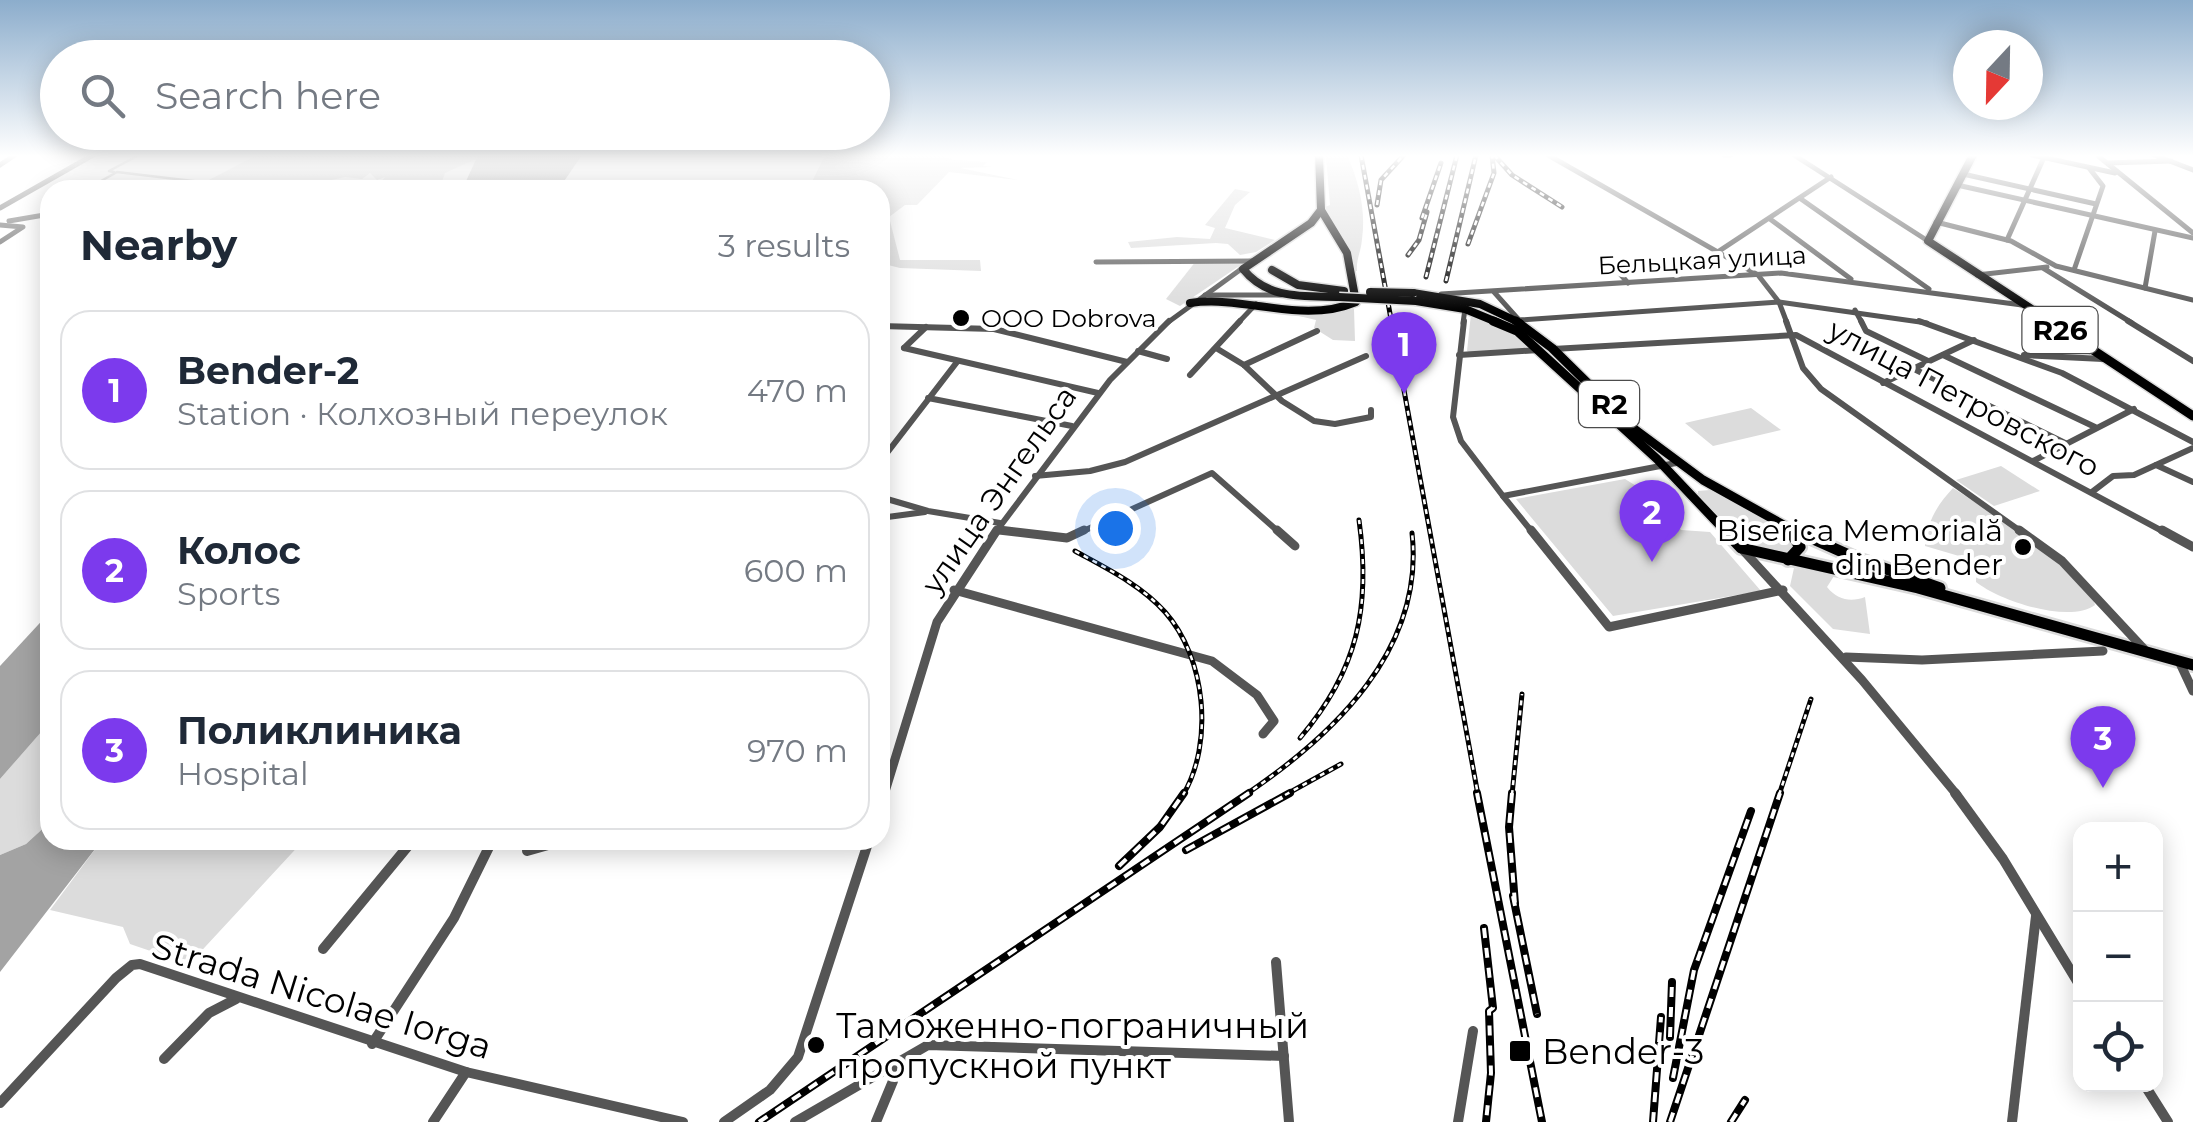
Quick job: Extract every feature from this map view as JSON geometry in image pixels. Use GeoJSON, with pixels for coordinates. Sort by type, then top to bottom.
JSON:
{"type":"FeatureCollection","features":[{"type":"Feature","properties":{"kind":"main road"},"geometry":{"type":"LineString","coordinates":[[1928,241],[1944,207]]}},
{"type":"Feature","properties":{"kind":"main road"},"geometry":{"type":"LineString","coordinates":[[1190,303],[1218,298],[1302,313],[1328,312],[1356,302],[1346,253],[1321,210],[1279,247],[1248,266]]}},
{"type":"Feature","properties":{"kind":"main road","name":"R26"},"geometry":{"type":"LineString","coordinates":[[1928,241],[2193,416]]}},
{"type":"Feature","properties":{"kind":"main road"},"geometry":{"type":"LineString","coordinates":[[1248,266],[1263,277],[1272,269],[1279,247]]}},
{"type":"Feature","properties":{"kind":"main road"},"geometry":{"type":"LineString","coordinates":[[1248,266],[1261,264],[1272,269]]}},
{"type":"Feature","properties":{"kind":"main road","name":"R2"},"geometry":{"type":"LineString","coordinates":[[1248,266],[1260,288],[1282,294],[1441,294],[1489,305],[1519,320],[1634,429],[1676,463],[1789,530],[1932,586],[2131,648]]}},
{"type":"Feature","properties":{"kind":"main road","name":"R2"},"geometry":{"type":"LineString","coordinates":[[1272,269],[1298,285],[1342,294]]}},
{"type":"Feature","properties":{"kind":"main road","name":"R2"},"geometry":{"type":"LineString","coordinates":[[1415,297],[1503,323],[1540,350],[1662,465],[1740,548]]}},
{"type":"Feature","properties":{"kind":"main road"},"geometry":{"type":"LineString","coordinates":[[1694,499],[1692,492],[1696,488],[1716,490]]}},
{"type":"Feature","properties":{"kind":"main road"},"geometry":{"type":"LineString","coordinates":[[1787,560],[1800,547],[1789,530]]}},
{"type":"Feature","properties":{"kind":"main road"},"geometry":{"type":"LineString","coordinates":[[1740,548],[1918,588],[2184,666]]}},
{"type":"Feature","properties":{"kind":"street"},"geometry":{"type":"LineString","coordinates":[[1639,207],[1758,275],[1779,302],[1803,368],[1822,389],[2062,561],[2147,653]]}},
{"type":"Feature","properties":{"kind":"street"},"geometry":{"type":"LineString","coordinates":[[1628,283],[1614,267],[1695,263],[1718,253],[1788,207]]}},
{"type":"Feature","properties":{"kind":"street"},"geometry":{"type":"LineString","coordinates":[[1813,207],[1932,292]]}},
{"type":"Feature","properties":{"kind":"street"},"geometry":{"type":"LineString","coordinates":[[1878,207],[1928,241]]}},
{"type":"Feature","properties":{"kind":"street"},"geometry":{"type":"LineString","coordinates":[[2007,240],[2020,207]]}},
{"type":"Feature","properties":{"kind":"street"},"geometry":{"type":"LineString","coordinates":[[2050,207],[2193,236]]}},
{"type":"Feature","properties":{"kind":"street"},"geometry":{"type":"LineString","coordinates":[[2074,270],[2095,207]]}},
{"type":"Feature","properties":{"kind":"street"},"geometry":{"type":"LineString","coordinates":[[2159,207],[2193,236]]}},
{"type":"Feature","properties":{"kind":"street"},"geometry":{"type":"LineString","coordinates":[[0,224],[40,216]]}},
{"type":"Feature","properties":{"kind":"street"},"geometry":{"type":"LineString","coordinates":[[1770,219],[1852,280]]}},
{"type":"Feature","properties":{"kind":"street"},"geometry":{"type":"LineString","coordinates":[[1936,222],[2007,240],[2056,266],[2193,300]]}},
{"type":"Feature","properties":{"kind":"street"},"geometry":{"type":"LineString","coordinates":[[0,224],[23,227],[0,242]]}},
{"type":"Feature","properties":{"kind":"street"},"geometry":{"type":"LineString","coordinates":[[2145,288],[2155,231]]}},
{"type":"Feature","properties":{"kind":"street"},"geometry":{"type":"LineString","coordinates":[[1738,264],[1768,256]]}},
{"type":"Feature","properties":{"kind":"street"},"geometry":{"type":"LineString","coordinates":[[1096,262],[1248,266]]}},
{"type":"Feature","properties":{"kind":"street","name":"улица Энгельса"},"geometry":{"type":"LineString","coordinates":[[890,769],[937,622],[998,526],[1072,426],[1127,362],[1190,303],[1248,266]]}},
{"type":"Feature","properties":{"kind":"street"},"geometry":{"type":"LineString","coordinates":[[1977,275],[2056,266]]}},
{"type":"Feature","properties":{"kind":"street"},"geometry":{"type":"LineString","coordinates":[[2043,268],[2193,362]]}},
{"type":"Feature","properties":{"kind":"street","name":"Бельцкая улица"},"geometry":{"type":"LineString","coordinates":[[1441,294],[1817,275],[2022,305]]}},
{"type":"Feature","properties":{"kind":"street"},"geometry":{"type":"LineString","coordinates":[[1494,292],[1519,320],[1779,302],[1920,321],[2014,354],[2134,410],[2193,445]]}},
{"type":"Feature","properties":{"kind":"street"},"geometry":{"type":"LineString","coordinates":[[1200,296],[1282,294]]}},
{"type":"Feature","properties":{"kind":"street"},"geometry":{"type":"LineString","coordinates":[[1190,374],[1256,304]]}},
{"type":"Feature","properties":{"kind":"street"},"geometry":{"type":"LineString","coordinates":[[1464,309],[1452,409],[1461,440],[1610,627],[1783,590]]}},
{"type":"Feature","properties":{"kind":"street"},"geometry":{"type":"LineString","coordinates":[[1855,310],[1866,331],[1928,361]]}},
{"type":"Feature","properties":{"kind":"street"},"geometry":{"type":"LineString","coordinates":[[890,326],[994,329],[1127,362]]}},
{"type":"Feature","properties":{"kind":"street"},"geometry":{"type":"LineString","coordinates":[[928,326],[904,348],[1098,393]]}},
{"type":"Feature","properties":{"kind":"street"},"geometry":{"type":"LineString","coordinates":[[1244,366],[1317,331]]}},
{"type":"Feature","properties":{"kind":"street","name":"улица Петровского"},"geometry":{"type":"LineString","coordinates":[[1459,356],[1790,334],[2193,546]]}},
{"type":"Feature","properties":{"kind":"street"},"geometry":{"type":"LineString","coordinates":[[1884,382],[1974,340]]}},
{"type":"Feature","properties":{"kind":"street"},"geometry":{"type":"LineString","coordinates":[[1216,348],[1312,420],[1323,424],[1371,417],[1371,410]]}},
{"type":"Feature","properties":{"kind":"street"},"geometry":{"type":"LineString","coordinates":[[1138,351],[1167,359]]}},
{"type":"Feature","properties":{"kind":"street"},"geometry":{"type":"LineString","coordinates":[[2014,354],[2103,358]]}},
{"type":"Feature","properties":{"kind":"street"},"geometry":{"type":"LineString","coordinates":[[1942,355],[2095,427]]}},
{"type":"Feature","properties":{"kind":"street"},"geometry":{"type":"LineString","coordinates":[[1036,476],[1090,471],[1124,462],[1366,356]]}},
{"type":"Feature","properties":{"kind":"street"},"geometry":{"type":"LineString","coordinates":[[890,449],[957,362]]}},
{"type":"Feature","properties":{"kind":"street"},"geometry":{"type":"LineString","coordinates":[[1914,369],[2065,443]]}},
{"type":"Feature","properties":{"kind":"street"},"geometry":{"type":"LineString","coordinates":[[928,398],[1072,426]]}},
{"type":"Feature","properties":{"kind":"street"},"geometry":{"type":"LineString","coordinates":[[2033,461],[2134,410]]}},
{"type":"Feature","properties":{"kind":"street"},"geometry":{"type":"LineString","coordinates":[[2092,492],[2113,476],[2134,474],[2193,445]]}},
{"type":"Feature","properties":{"kind":"street"},"geometry":{"type":"LineString","coordinates":[[1503,496],[1676,463]]}},
{"type":"Feature","properties":{"kind":"street"},"geometry":{"type":"LineString","coordinates":[[2155,465],[2193,482]]}},
{"type":"Feature","properties":{"kind":"street"},"geometry":{"type":"LineString","coordinates":[[890,500],[928,512],[1067,538],[1212,473],[1295,546]]}},
{"type":"Feature","properties":{"kind":"street"},"geometry":{"type":"LineString","coordinates":[[890,517],[928,512]]}},
{"type":"Feature","properties":{"kind":"street"},"geometry":{"type":"LineString","coordinates":[[1740,548],[1846,657],[1977,822],[2073,975]]}},
{"type":"Feature","properties":{"kind":"street"},"geometry":{"type":"LineString","coordinates":[[1761,569],[1768,560],[1787,560]]}},
{"type":"Feature","properties":{"kind":"street"},"geometry":{"type":"LineString","coordinates":[[954,590],[1212,661],[1238,678],[1270,712],[1274,721],[1263,734]]}},
{"type":"Feature","properties":{"kind":"street"},"geometry":{"type":"LineString","coordinates":[[1846,657],[1922,660],[2103,652]]}},
{"type":"Feature","properties":{"kind":"street"},"geometry":{"type":"LineString","coordinates":[[2184,666],[2193,675]]}},
{"type":"Feature","properties":{"kind":"street"},"geometry":{"type":"LineString","coordinates":[[2184,666],[2193,691]]}},
{"type":"Feature","properties":{"kind":"street"},"geometry":{"type":"LineString","coordinates":[[324,949],[406,850]]}},
{"type":"Feature","properties":{"kind":"street"},"geometry":{"type":"LineString","coordinates":[[372,1044],[454,918],[488,850]]}},
{"type":"Feature","properties":{"kind":"street"},"geometry":{"type":"LineString","coordinates":[[527,852],[534,850]]}},
{"type":"Feature","properties":{"kind":"street"},"geometry":{"type":"LineString","coordinates":[[724,1122],[770,1090],[792,1066],[804,1042],[867,850]]}},
{"type":"Feature","properties":{"kind":"street"},"geometry":{"type":"LineString","coordinates":[[2012,1122],[2036,916]]}},
{"type":"Feature","properties":{"kind":"street"},"geometry":{"type":"LineString","coordinates":[[1276,962],[1289,1122]]}},
{"type":"Feature","properties":{"kind":"street","name":"Strada Nicolae Iorga"},"geometry":{"type":"LineString","coordinates":[[0,1103],[132,964],[184,977],[238,999],[466,1072],[683,1122]]}},
{"type":"Feature","properties":{"kind":"street"},"geometry":{"type":"LineString","coordinates":[[164,1059],[218,1006],[238,999]]}},
{"type":"Feature","properties":{"kind":"street"},"geometry":{"type":"LineString","coordinates":[[1458,1122],[1473,1031]]}},
{"type":"Feature","properties":{"kind":"street"},"geometry":{"type":"LineString","coordinates":[[795,1122],[928,1045],[1284,1056]]}},
{"type":"Feature","properties":{"kind":"street"},"geometry":{"type":"LineString","coordinates":[[876,1122],[893,1081],[892,1064]]}},
{"type":"Feature","properties":{"kind":"street"},"geometry":{"type":"LineString","coordinates":[[433,1122],[466,1072]]}},
{"type":"Feature","properties":{"kind":"street"},"geometry":{"type":"LineString","coordinates":[[2149,1092],[2168,1122]]}},
{"type":"Feature","properties":{"kind":"shaded area"},"geometry":{"type":"Polygon","coordinates":[[[1220,207],[1234,207],[1225,228],[1275,240],[1256,252],[1240,255],[1228,244],[1131,248],[1128,242],[1177,237],[1210,239],[1215,228],[1205,225],[1220,207]]]}},
{"type":"Feature","properties":{"kind":"shaded area"},"geometry":{"type":"Polygon","coordinates":[[[1325,207],[1362,207],[1357,271],[1353,271],[1352,252],[1325,207]]]}},
{"type":"Feature","properties":{"kind":"shaded area"},"geometry":{"type":"Polygon","coordinates":[[[890,221],[900,260],[980,260],[981,271],[890,266],[890,221]]]}},
{"type":"Feature","properties":{"kind":"shaded area"},"geometry":{"type":"Polygon","coordinates":[[[1196,261],[1245,262],[1180,306],[1166,299],[1196,261]]]}},
{"type":"Feature","properties":{"kind":"shaded area"},"geometry":{"type":"Polygon","coordinates":[[[1260,307],[1302,315],[1354,309],[1355,341],[1333,340],[1314,328],[1316,320],[1260,307]]]}},
{"type":"Feature","properties":{"kind":"shaded area"},"geometry":{"type":"Polygon","coordinates":[[[1471,314],[1507,329],[1533,349],[1470,353],[1467,351],[1471,314]]]}},
{"type":"Feature","properties":{"kind":"shaded area"},"geometry":{"type":"Polygon","coordinates":[[[1751,408],[1781,430],[1713,446],[1685,423],[1751,408]]]}},
{"type":"Feature","properties":{"kind":"shaded area"},"geometry":{"type":"Polygon","coordinates":[[[2001,466],[2040,491],[1994,506],[1956,480],[2001,466]]]}},
{"type":"Feature","properties":{"kind":"shaded area"},"geometry":{"type":"Polygon","coordinates":[[[1625,479],[1654,497],[1681,530],[1710,532],[1761,591],[1613,616],[1516,499],[1625,479]]]}},
{"type":"Feature","properties":{"kind":"shaded area"},"geometry":{"type":"Polygon","coordinates":[[[1953,488],[2055,558],[2088,591],[2095,605],[2069,612],[2017,603],[1976,582],[1976,568],[1959,556],[1925,546],[1934,514],[1953,488]]]}},
{"type":"Feature","properties":{"kind":"shaded area"},"geometry":{"type":"Polygon","coordinates":[[[1710,490],[1790,533],[1794,547],[1788,553],[1746,545],[1698,495],[1698,491],[1710,490]]]}},
{"type":"Feature","properties":{"kind":"shaded area"},"geometry":{"type":"Polygon","coordinates":[[[1794,568],[1834,576],[1827,587],[1840,598],[1865,597],[1870,634],[1833,629],[1790,586],[1794,568]]]}},
{"type":"Feature","properties":{"kind":"shaded area"},"geometry":{"type":"Polygon","coordinates":[[[40,623],[40,733],[0,779],[0,666],[40,623]]]}},
{"type":"Feature","properties":{"kind":"shaded area"},"geometry":{"type":"Polygon","coordinates":[[[40,733],[40,831],[26,844],[0,855],[0,779],[40,733]]]}},
{"type":"Feature","properties":{"kind":"shaded area"},"geometry":{"type":"Polygon","coordinates":[[[40,831],[40,850],[94,850],[0,972],[0,855],[26,844],[40,831]]]}},
{"type":"Feature","properties":{"kind":"shaded area"},"geometry":{"type":"Polygon","coordinates":[[[95,850],[295,850],[193,960],[171,958],[130,944],[123,927],[50,910],[95,850]]]}},
{"type":"Feature","properties":{"kind":"railway"},"geometry":{"type":"LineString","coordinates":[[1371,207],[1478,795]]}},
{"type":"Feature","properties":{"kind":"railway"},"geometry":{"type":"LineString","coordinates":[[1422,218],[1426,207]]}},
{"type":"Feature","properties":{"kind":"railway"},"geometry":{"type":"LineString","coordinates":[[1426,277],[1444,207]]}},
{"type":"Feature","properties":{"kind":"railway"},"geometry":{"type":"LineString","coordinates":[[1446,281],[1464,207]]}},
{"type":"Feature","properties":{"kind":"railway"},"geometry":{"type":"LineString","coordinates":[[1468,244],[1481,207]]}},
{"type":"Feature","properties":{"kind":"railway"},"geometry":{"type":"LineString","coordinates":[[1408,255],[1419,240],[1427,212]]}},
{"type":"Feature","properties":{"kind":"railway"},"geometry":{"type":"LineString","coordinates":[[1300,738],[1335,687],[1356,636],[1363,581],[1359,520]]}},
{"type":"Feature","properties":{"kind":"railway"},"geometry":{"type":"LineString","coordinates":[[1245,795],[1310,745],[1367,685],[1404,614],[1412,575],[1412,533]]}},
{"type":"Feature","properties":{"kind":"railway"},"geometry":{"type":"LineString","coordinates":[[1075,551],[1156,602],[1179,631],[1189,653],[1197,676],[1202,726],[1193,774],[1184,793]]}},
{"type":"Feature","properties":{"kind":"railway"},"geometry":{"type":"LineString","coordinates":[[1512,795],[1522,694]]}},
{"type":"Feature","properties":{"kind":"railway"},"geometry":{"type":"LineString","coordinates":[[1779,795],[1811,699]]}},
{"type":"Feature","properties":{"kind":"railway"},"geometry":{"type":"LineString","coordinates":[[1285,795],[1341,764]]}},
{"type":"Feature","properties":{"kind":"railway"},"geometry":{"type":"LineString","coordinates":[[1119,866],[1160,827],[1184,793]]}},
{"type":"Feature","properties":{"kind":"railway"},"geometry":{"type":"LineString","coordinates":[[759,1122],[1249,793]]}},
{"type":"Feature","properties":{"kind":"railway"},"geometry":{"type":"LineString","coordinates":[[1186,850],[1290,793]]}},
{"type":"Feature","properties":{"kind":"railway"},"geometry":{"type":"LineString","coordinates":[[1477,793],[1542,1122]]}},
{"type":"Feature","properties":{"kind":"railway"},"geometry":{"type":"LineString","coordinates":[[1512,793],[1509,827],[1515,904]]}},
{"type":"Feature","properties":{"kind":"railway"},"geometry":{"type":"LineString","coordinates":[[1670,1122],[1780,793]]}},
{"type":"Feature","properties":{"kind":"railway"},"geometry":{"type":"LineString","coordinates":[[1673,1078],[1694,970],[1751,811]]}},
{"type":"Feature","properties":{"kind":"railway"},"geometry":{"type":"LineString","coordinates":[[1513,896],[1537,1014]]}},
{"type":"Feature","properties":{"kind":"railway"},"geometry":{"type":"LineString","coordinates":[[1484,928],[1493,1008],[1489,1011],[1491,1073],[1486,1122]]}},
{"type":"Feature","properties":{"kind":"railway"},"geometry":{"type":"LineString","coordinates":[[1670,1037],[1672,982]]}},
{"type":"Feature","properties":{"kind":"railway"},"geometry":{"type":"LineString","coordinates":[[1653,1122],[1661,1017]]}},
{"type":"Feature","properties":{"kind":"railway"},"geometry":{"type":"LineString","coordinates":[[1731,1122],[1745,1100]]}},
{"type":"Feature","properties":{"kind":"place","name":"OOO Dobrova"},"geometry":{"type":"Point","coordinates":[961,318]}},
{"type":"Feature","properties":{"kind":"place","name":"Bender-2"},"geometry":{"type":"Point","coordinates":[1404,394]}},
{"type":"Feature","properties":{"kind":"place","name":"Biserica Memorială din Bender"},"geometry":{"type":"Point","coordinates":[2023,547]}},
{"type":"Feature","properties":{"kind":"place","name":"Колос"},"geometry":{"type":"Point","coordinates":[1652,562]}},
{"type":"Feature","properties":{"kind":"place","name":"Поликлиника"},"geometry":{"type":"Point","coordinates":[2103,788]}},
{"type":"Feature","properties":{"kind":"place","name":"Таможенно-пограничный пропускной пункт"},"geometry":{"type":"Point","coordinates":[816,1045]}},
{"type":"Feature","properties":{"kind":"place","name":"Bender-3"},"geometry":{"type":"Point","coordinates":[1520,1051]}}]}
